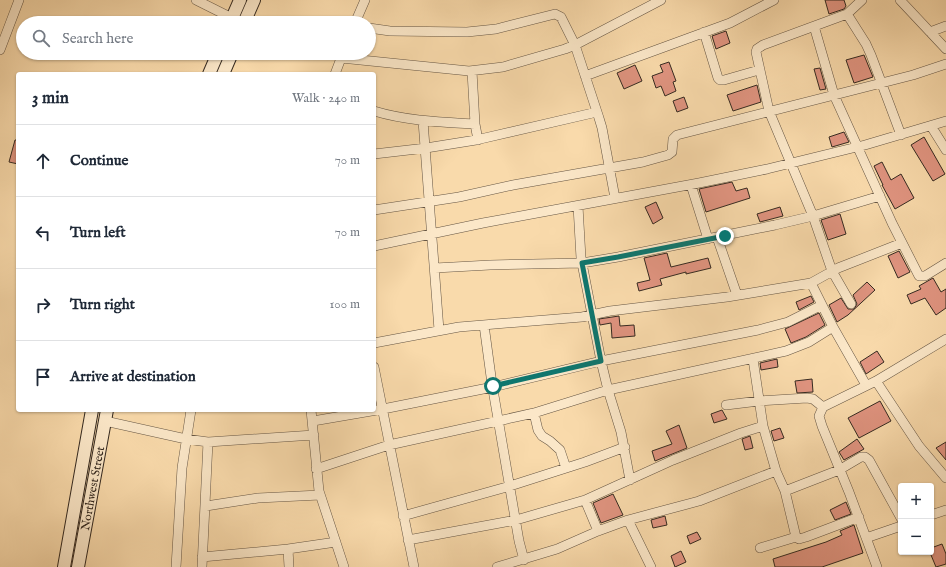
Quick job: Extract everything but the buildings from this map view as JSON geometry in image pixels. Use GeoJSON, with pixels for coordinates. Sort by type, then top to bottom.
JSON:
{"type":"FeatureCollection","features":[{"type":"Feature","properties":{"kind":"main road"},"geometry":{"type":"LineString","coordinates":[[233,16],[240,0]]}},
{"type":"Feature","properties":{"kind":"main road"},"geometry":{"type":"LineString","coordinates":[[247,16],[254,0]]}},
{"type":"Feature","properties":{"kind":"main road"},"geometry":{"type":"LineString","coordinates":[[210,72],[215,60]]}},
{"type":"Feature","properties":{"kind":"main road"},"geometry":{"type":"LineString","coordinates":[[224,72],[229,60]]}},
{"type":"Feature","properties":{"kind":"main road","name":"Northwest Street"},"geometry":{"type":"LineString","coordinates":[[64,567],[92,412]]}},
{"type":"Feature","properties":{"kind":"main road","name":"Northwest Street"},"geometry":{"type":"LineString","coordinates":[[78,567],[106,416]]}},
{"type":"Feature","properties":{"kind":"street"},"geometry":{"type":"LineString","coordinates":[[0,50],[19,0]]}},
{"type":"Feature","properties":{"kind":"street"},"geometry":{"type":"LineString","coordinates":[[196,0],[224,16]]}},
{"type":"Feature","properties":{"kind":"street"},"geometry":{"type":"LineString","coordinates":[[358,16],[365,0]]}},
{"type":"Feature","properties":{"kind":"street"},"geometry":{"type":"LineString","coordinates":[[376,59],[472,71],[503,67],[575,45],[661,0]]}},
{"type":"Feature","properties":{"kind":"street"},"geometry":{"type":"LineString","coordinates":[[585,76],[730,22],[774,0]]}},
{"type":"Feature","properties":{"kind":"street"},"geometry":{"type":"LineString","coordinates":[[851,304],[832,271],[813,216],[769,111],[756,52],[757,49],[847,14],[862,0]]}},
{"type":"Feature","properties":{"kind":"street"},"geometry":{"type":"LineString","coordinates":[[900,0],[946,49]]}},
{"type":"Feature","properties":{"kind":"street"},"geometry":{"type":"LineString","coordinates":[[376,29],[390,31],[467,32],[496,29],[555,14],[561,17],[575,45],[598,112],[615,198]]}},
{"type":"Feature","properties":{"kind":"street"},"geometry":{"type":"LineString","coordinates":[[847,14],[866,44],[901,135]]}},
{"type":"Feature","properties":{"kind":"street"},"geometry":{"type":"LineString","coordinates":[[814,26],[834,95],[902,243],[919,276],[925,276],[946,263]]}},
{"type":"Feature","properties":{"kind":"street"},"geometry":{"type":"LineString","coordinates":[[930,32],[946,26]]}},
{"type":"Feature","properties":{"kind":"street"},"geometry":{"type":"LineString","coordinates":[[704,32],[718,78],[720,80],[759,70]]}},
{"type":"Feature","properties":{"kind":"street"},"geometry":{"type":"LineString","coordinates":[[336,72],[340,60]]}},
{"type":"Feature","properties":{"kind":"street"},"geometry":{"type":"LineString","coordinates":[[376,210],[459,197],[513,185],[643,162],[668,155],[672,152],[673,139],[677,135],[882,83],[931,70],[946,64]]}},
{"type":"Feature","properties":{"kind":"street"},"geometry":{"type":"LineString","coordinates":[[472,71],[475,124],[478,140]]}},
{"type":"Feature","properties":{"kind":"street"},"geometry":{"type":"LineString","coordinates":[[376,112],[423,121],[475,124]]}},
{"type":"Feature","properties":{"kind":"street"},"geometry":{"type":"LineString","coordinates":[[376,154],[478,140],[598,112]]}},
{"type":"Feature","properties":{"kind":"street"},"geometry":{"type":"LineString","coordinates":[[423,121],[439,330]]}},
{"type":"Feature","properties":{"kind":"street"},"geometry":{"type":"LineString","coordinates":[[376,246],[432,233],[691,185],[858,147],[946,121]]}},
{"type":"Feature","properties":{"kind":"street"},"geometry":{"type":"LineString","coordinates":[[931,126],[946,150]]}},
{"type":"Feature","properties":{"kind":"street"},"geometry":{"type":"LineString","coordinates":[[691,185],[712,238],[738,295]]}},
{"type":"Feature","properties":{"kind":"street"},"geometry":{"type":"LineString","coordinates":[[435,268],[582,263],[712,238],[813,216],[880,196]]}},
{"type":"Feature","properties":{"kind":"street"},"geometry":{"type":"LineString","coordinates":[[578,206],[582,263],[601,361],[621,432],[630,480]]}},
{"type":"Feature","properties":{"kind":"street"},"geometry":{"type":"LineString","coordinates":[[376,343],[439,330],[566,319],[610,311],[738,295],[811,283],[832,271],[902,243]]}},
{"type":"Feature","properties":{"kind":"street"},"geometry":{"type":"LineString","coordinates":[[811,283],[833,327],[866,385]]}},
{"type":"Feature","properties":{"kind":"street"},"geometry":{"type":"LineString","coordinates":[[376,411],[601,361],[705,341],[781,324],[822,305]]}},
{"type":"Feature","properties":{"kind":"street"},"geometry":{"type":"LineString","coordinates":[[484,325],[510,486],[524,560]]}},
{"type":"Feature","properties":{"kind":"street"},"geometry":{"type":"LineString","coordinates":[[316,469],[389,445],[534,413],[608,390],[786,351],[809,342],[833,327]]}},
{"type":"Feature","properties":{"kind":"street"},"geometry":{"type":"LineString","coordinates":[[877,567],[819,416],[823,407],[876,381],[946,339]]}},
{"type":"Feature","properties":{"kind":"street"},"geometry":{"type":"LineString","coordinates":[[753,358],[763,426],[776,471],[784,491],[796,537]]}},
{"type":"Feature","properties":{"kind":"street"},"geometry":{"type":"LineString","coordinates":[[376,378],[414,567]]}},
{"type":"Feature","properties":{"kind":"street"},"geometry":{"type":"LineString","coordinates":[[876,381],[919,446],[946,478]]}},
{"type":"Feature","properties":{"kind":"street"},"geometry":{"type":"LineString","coordinates":[[726,405],[759,400],[807,398],[813,399],[823,407]]}},
{"type":"Feature","properties":{"kind":"street"},"geometry":{"type":"LineString","coordinates":[[176,567],[182,468],[192,412]]}},
{"type":"Feature","properties":{"kind":"street"},"geometry":{"type":"LineString","coordinates":[[311,412],[316,469],[320,495],[344,567]]}},
{"type":"Feature","properties":{"kind":"street"},"geometry":{"type":"LineString","coordinates":[[313,421],[369,412]]}},
{"type":"Feature","properties":{"kind":"street"},"geometry":{"type":"LineString","coordinates":[[534,413],[538,430],[542,436],[560,450],[566,468]]}},
{"type":"Feature","properties":{"kind":"street"},"geometry":{"type":"LineString","coordinates":[[106,416],[186,439],[208,442],[272,439],[314,435]]}},
{"type":"Feature","properties":{"kind":"street"},"geometry":{"type":"LineString","coordinates":[[408,540],[516,520],[585,500],[672,460],[763,426]]}},
{"type":"Feature","properties":{"kind":"street"},"geometry":{"type":"LineString","coordinates":[[202,567],[208,442]]}},
{"type":"Feature","properties":{"kind":"street"},"geometry":{"type":"LineString","coordinates":[[403,516],[510,486],[624,447]]}},
{"type":"Feature","properties":{"kind":"street"},"geometry":{"type":"LineString","coordinates":[[784,491],[840,470],[865,456],[869,460],[898,513]]}},
{"type":"Feature","properties":{"kind":"street"},"geometry":{"type":"LineString","coordinates":[[498,567],[557,549],[628,520],[699,501],[776,471]]}},
{"type":"Feature","properties":{"kind":"street"},"geometry":{"type":"LineString","coordinates":[[206,506],[258,498],[320,495]]}},
{"type":"Feature","properties":{"kind":"street"},"geometry":{"type":"LineString","coordinates":[[585,500],[598,531]]}},
{"type":"Feature","properties":{"kind":"street"},"geometry":{"type":"LineString","coordinates":[[934,514],[946,510]]}},
{"type":"Feature","properties":{"kind":"street"},"geometry":{"type":"LineString","coordinates":[[760,548],[796,537],[799,539],[806,537],[859,517]]}},
{"type":"Feature","properties":{"kind":"street"},"geometry":{"type":"LineString","coordinates":[[628,520],[652,567]]}},
{"type":"Feature","properties":{"kind":"street"},"geometry":{"type":"LineString","coordinates":[[866,538],[898,527]]}},
{"type":"Feature","properties":{"kind":"street"},"geometry":{"type":"LineString","coordinates":[[202,557],[288,549],[336,542]]}},
{"type":"Feature","properties":{"kind":"street"},"geometry":{"type":"LineString","coordinates":[[288,549],[289,567]]}},
{"type":"Feature","properties":{"kind":"route"},"geometry":{"type":"LineString","coordinates":[[493,386],[601,361],[582,263],[725,236]]}}]}
